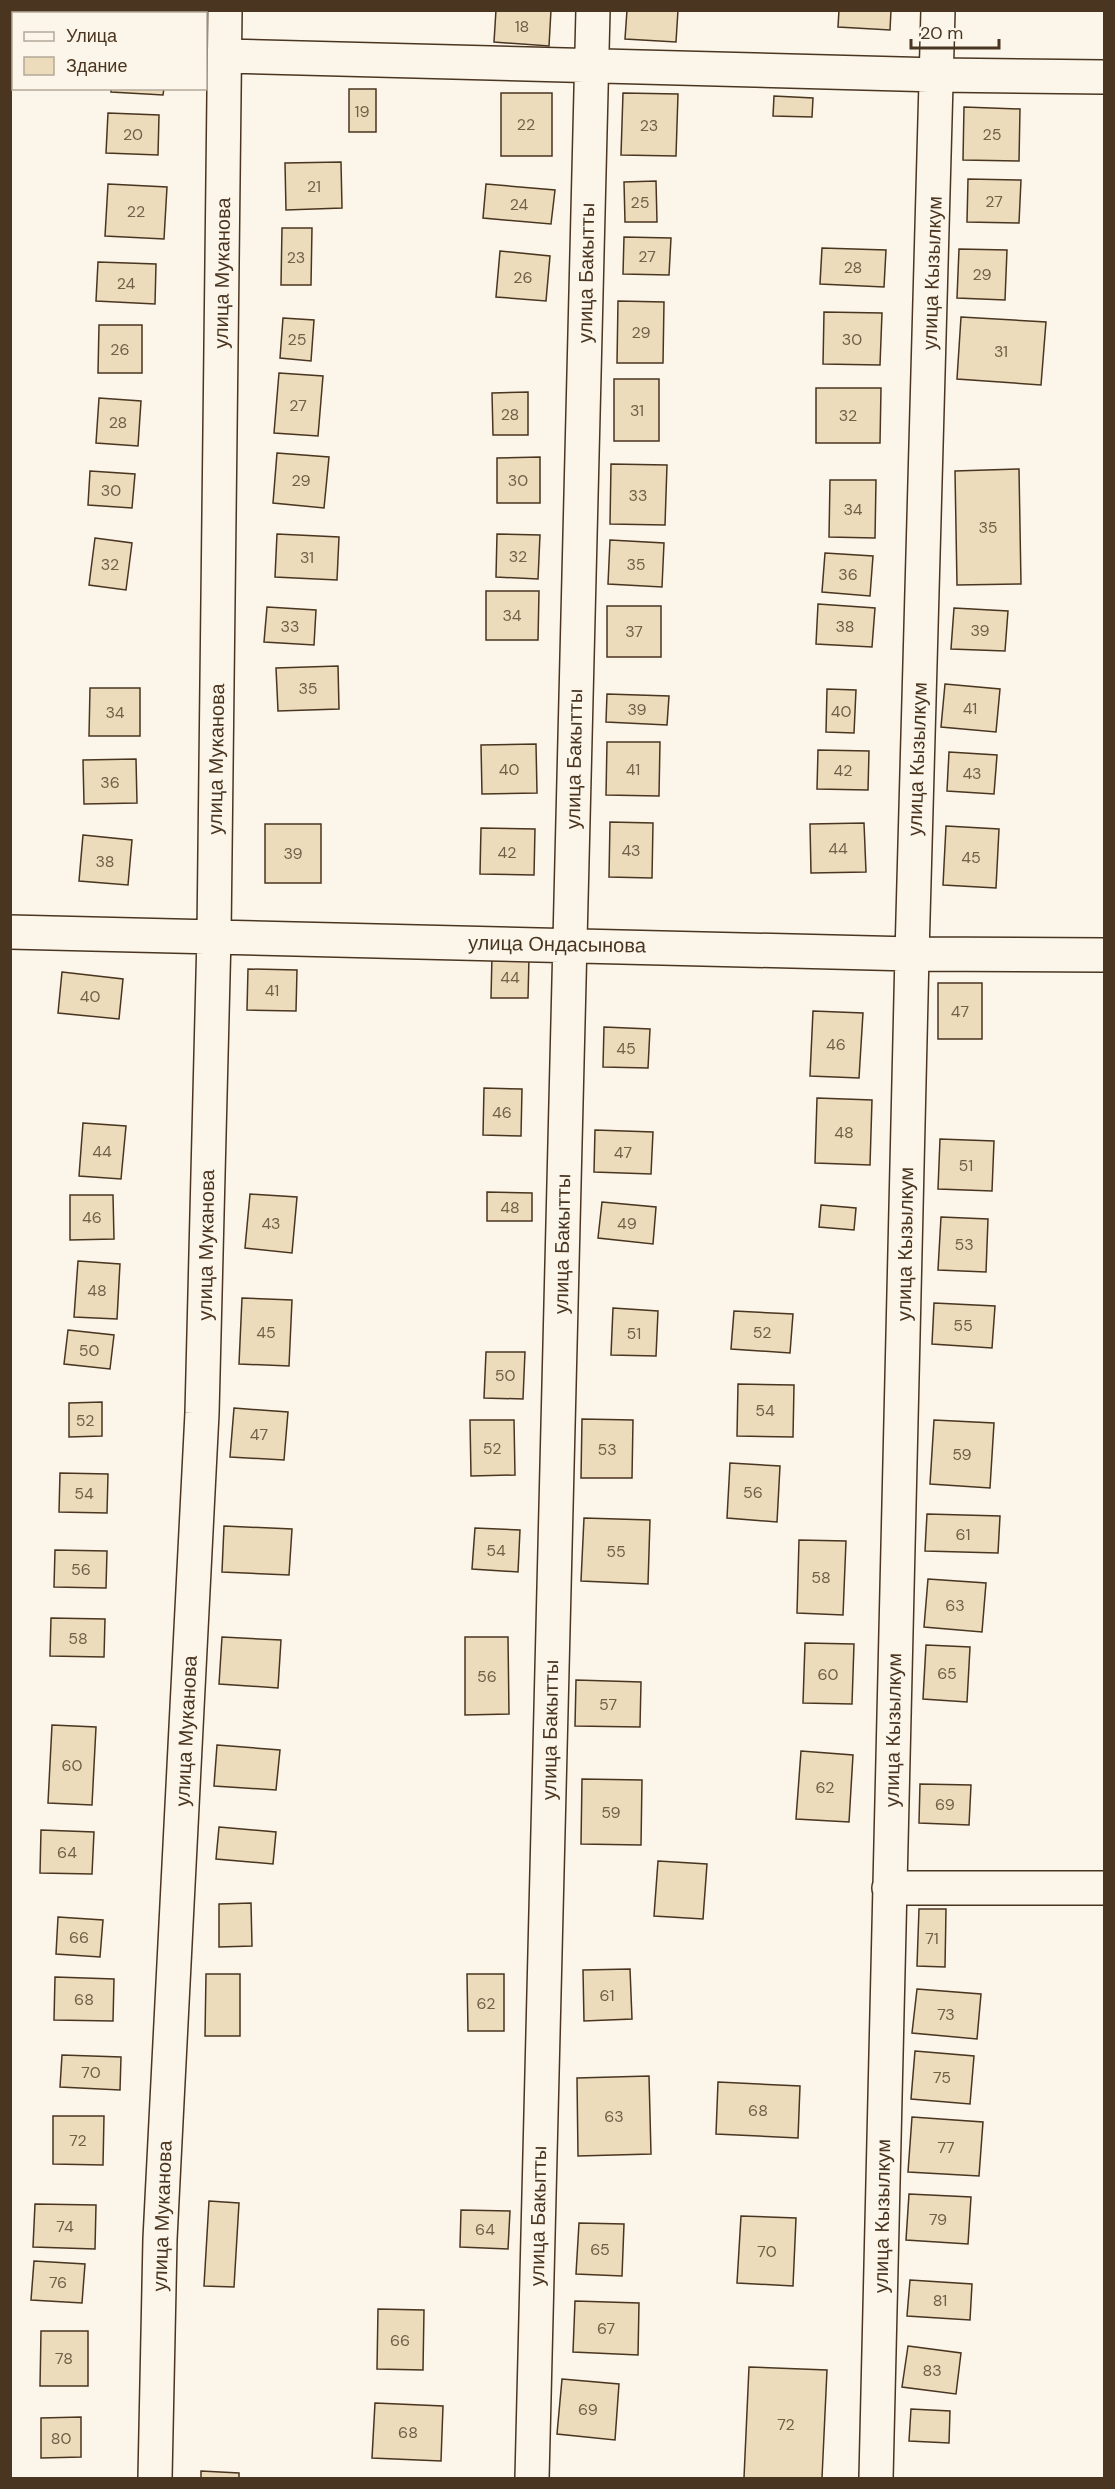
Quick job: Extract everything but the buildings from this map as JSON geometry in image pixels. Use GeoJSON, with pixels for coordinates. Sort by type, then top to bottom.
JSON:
{"type":"FeatureCollection","features":[{"type":"Feature","properties":{"kind":"street","name":"улица Муканова"},"geometry":{"type":"LineString","coordinates":[[155,2478],[160,2239],[202,1413],[214,936],[225,10]]}},
{"type":"Feature","properties":{"kind":"street","name":"улица Бакытты"},"geometry":{"type":"LineString","coordinates":[[532,2478],[593,10]]}},
{"type":"Feature","properties":{"kind":"street","name":"улица Кызылкум"},"geometry":{"type":"LineString","coordinates":[[876,2478],[912,954],[938,10]]}},
{"type":"Feature","properties":{"kind":"street"},"geometry":{"type":"LineString","coordinates":[[225,56],[938,75],[1104,77]]}},
{"type":"Feature","properties":{"kind":"street","name":"улица Ондасынова"},"geometry":{"type":"LineString","coordinates":[[10,932],[912,954],[1104,955]]}},
{"type":"Feature","properties":{"kind":"street"},"geometry":{"type":"LineString","coordinates":[[890,1888],[1104,1888]]}}]}
